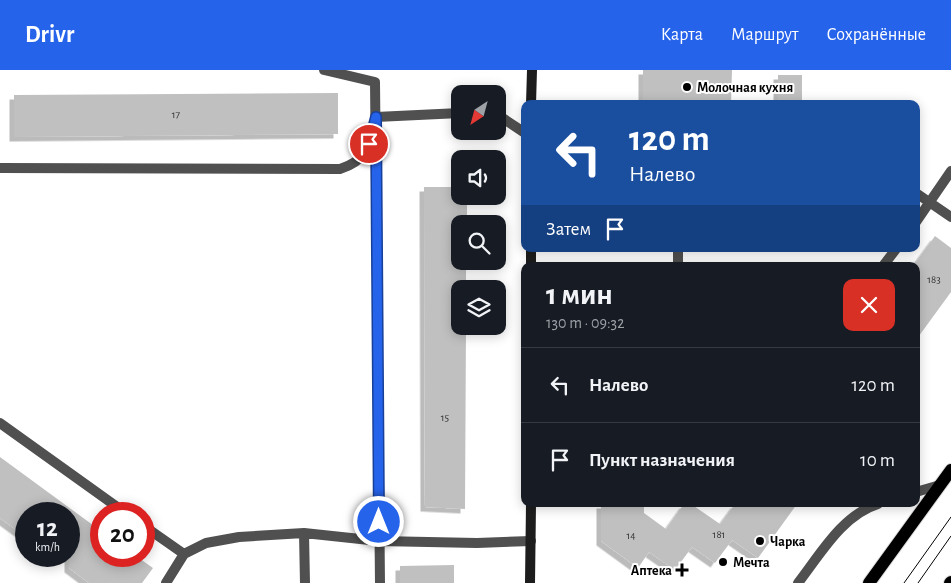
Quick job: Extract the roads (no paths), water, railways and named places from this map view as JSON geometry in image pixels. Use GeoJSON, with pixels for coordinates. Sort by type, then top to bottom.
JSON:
{"type":"FeatureCollection","features":[{"type":"Feature","properties":{"kind":"main road"},"geometry":{"type":"LineString","coordinates":[[870,583],[951,470]]}},
{"type":"Feature","properties":{"kind":"street"},"geometry":{"type":"LineString","coordinates":[[532,70],[532,100]]}},
{"type":"Feature","properties":{"kind":"street"},"geometry":{"type":"LineString","coordinates":[[530,583],[531,507]]}},
{"type":"Feature","properties":{"kind":"lane"},"geometry":{"type":"LineString","coordinates":[[324,70],[375,82],[380,583]]}},
{"type":"Feature","properties":{"kind":"lane"},"geometry":{"type":"LineString","coordinates":[[376,117],[451,113]]}},
{"type":"Feature","properties":{"kind":"lane"},"geometry":{"type":"LineString","coordinates":[[0,168],[340,170],[355,164],[365,155],[376,117]]}},
{"type":"Feature","properties":{"kind":"lane"},"geometry":{"type":"LineString","coordinates":[[506,120],[521,130]]}},
{"type":"Feature","properties":{"kind":"lane"},"geometry":{"type":"LineString","coordinates":[[920,217],[951,172]]}},
{"type":"Feature","properties":{"kind":"lane"},"geometry":{"type":"LineString","coordinates":[[920,195],[951,217]]}},
{"type":"Feature","properties":{"kind":"lane"},"geometry":{"type":"LineString","coordinates":[[886,262],[894,252]]}},
{"type":"Feature","properties":{"kind":"lane"},"geometry":{"type":"LineString","coordinates":[[0,423],[110,502]]}},
{"type":"Feature","properties":{"kind":"lane"},"geometry":{"type":"LineString","coordinates":[[920,491],[940,485]]}},
{"type":"Feature","properties":{"kind":"lane"},"geometry":{"type":"LineString","coordinates":[[798,583],[841,528],[857,513],[871,507]]}},
{"type":"Feature","properties":{"kind":"lane"},"geometry":{"type":"LineString","coordinates":[[304,532],[305,583]]}},
{"type":"Feature","properties":{"kind":"lane"},"geometry":{"type":"LineString","coordinates":[[166,583],[184,554],[206,543],[239,537],[304,532],[380,541],[478,543],[531,541]]}},
{"type":"Feature","properties":{"kind":"lane"},"geometry":{"type":"LineString","coordinates":[[155,534],[184,554]]}},
{"type":"Feature","properties":{"kind":"tram line"},"geometry":{"type":"LineString","coordinates":[[904,583],[951,517]]}},
{"type":"Feature","properties":{"kind":"tram line"},"geometry":{"type":"LineString","coordinates":[[918,583],[951,536]]}},
{"type":"Feature","properties":{"kind":"place","name":"Молочная кухня"},"geometry":{"type":"Point","coordinates":[687,87]}},
{"type":"Feature","properties":{"kind":"place","name":"Чарка"},"geometry":{"type":"Point","coordinates":[760,541]}},
{"type":"Feature","properties":{"kind":"place","name":"Мечта"},"geometry":{"type":"Point","coordinates":[723,562]}},
{"type":"Feature","properties":{"kind":"place","name":"Аптека"},"geometry":{"type":"Point","coordinates":[682,570]}}]}
